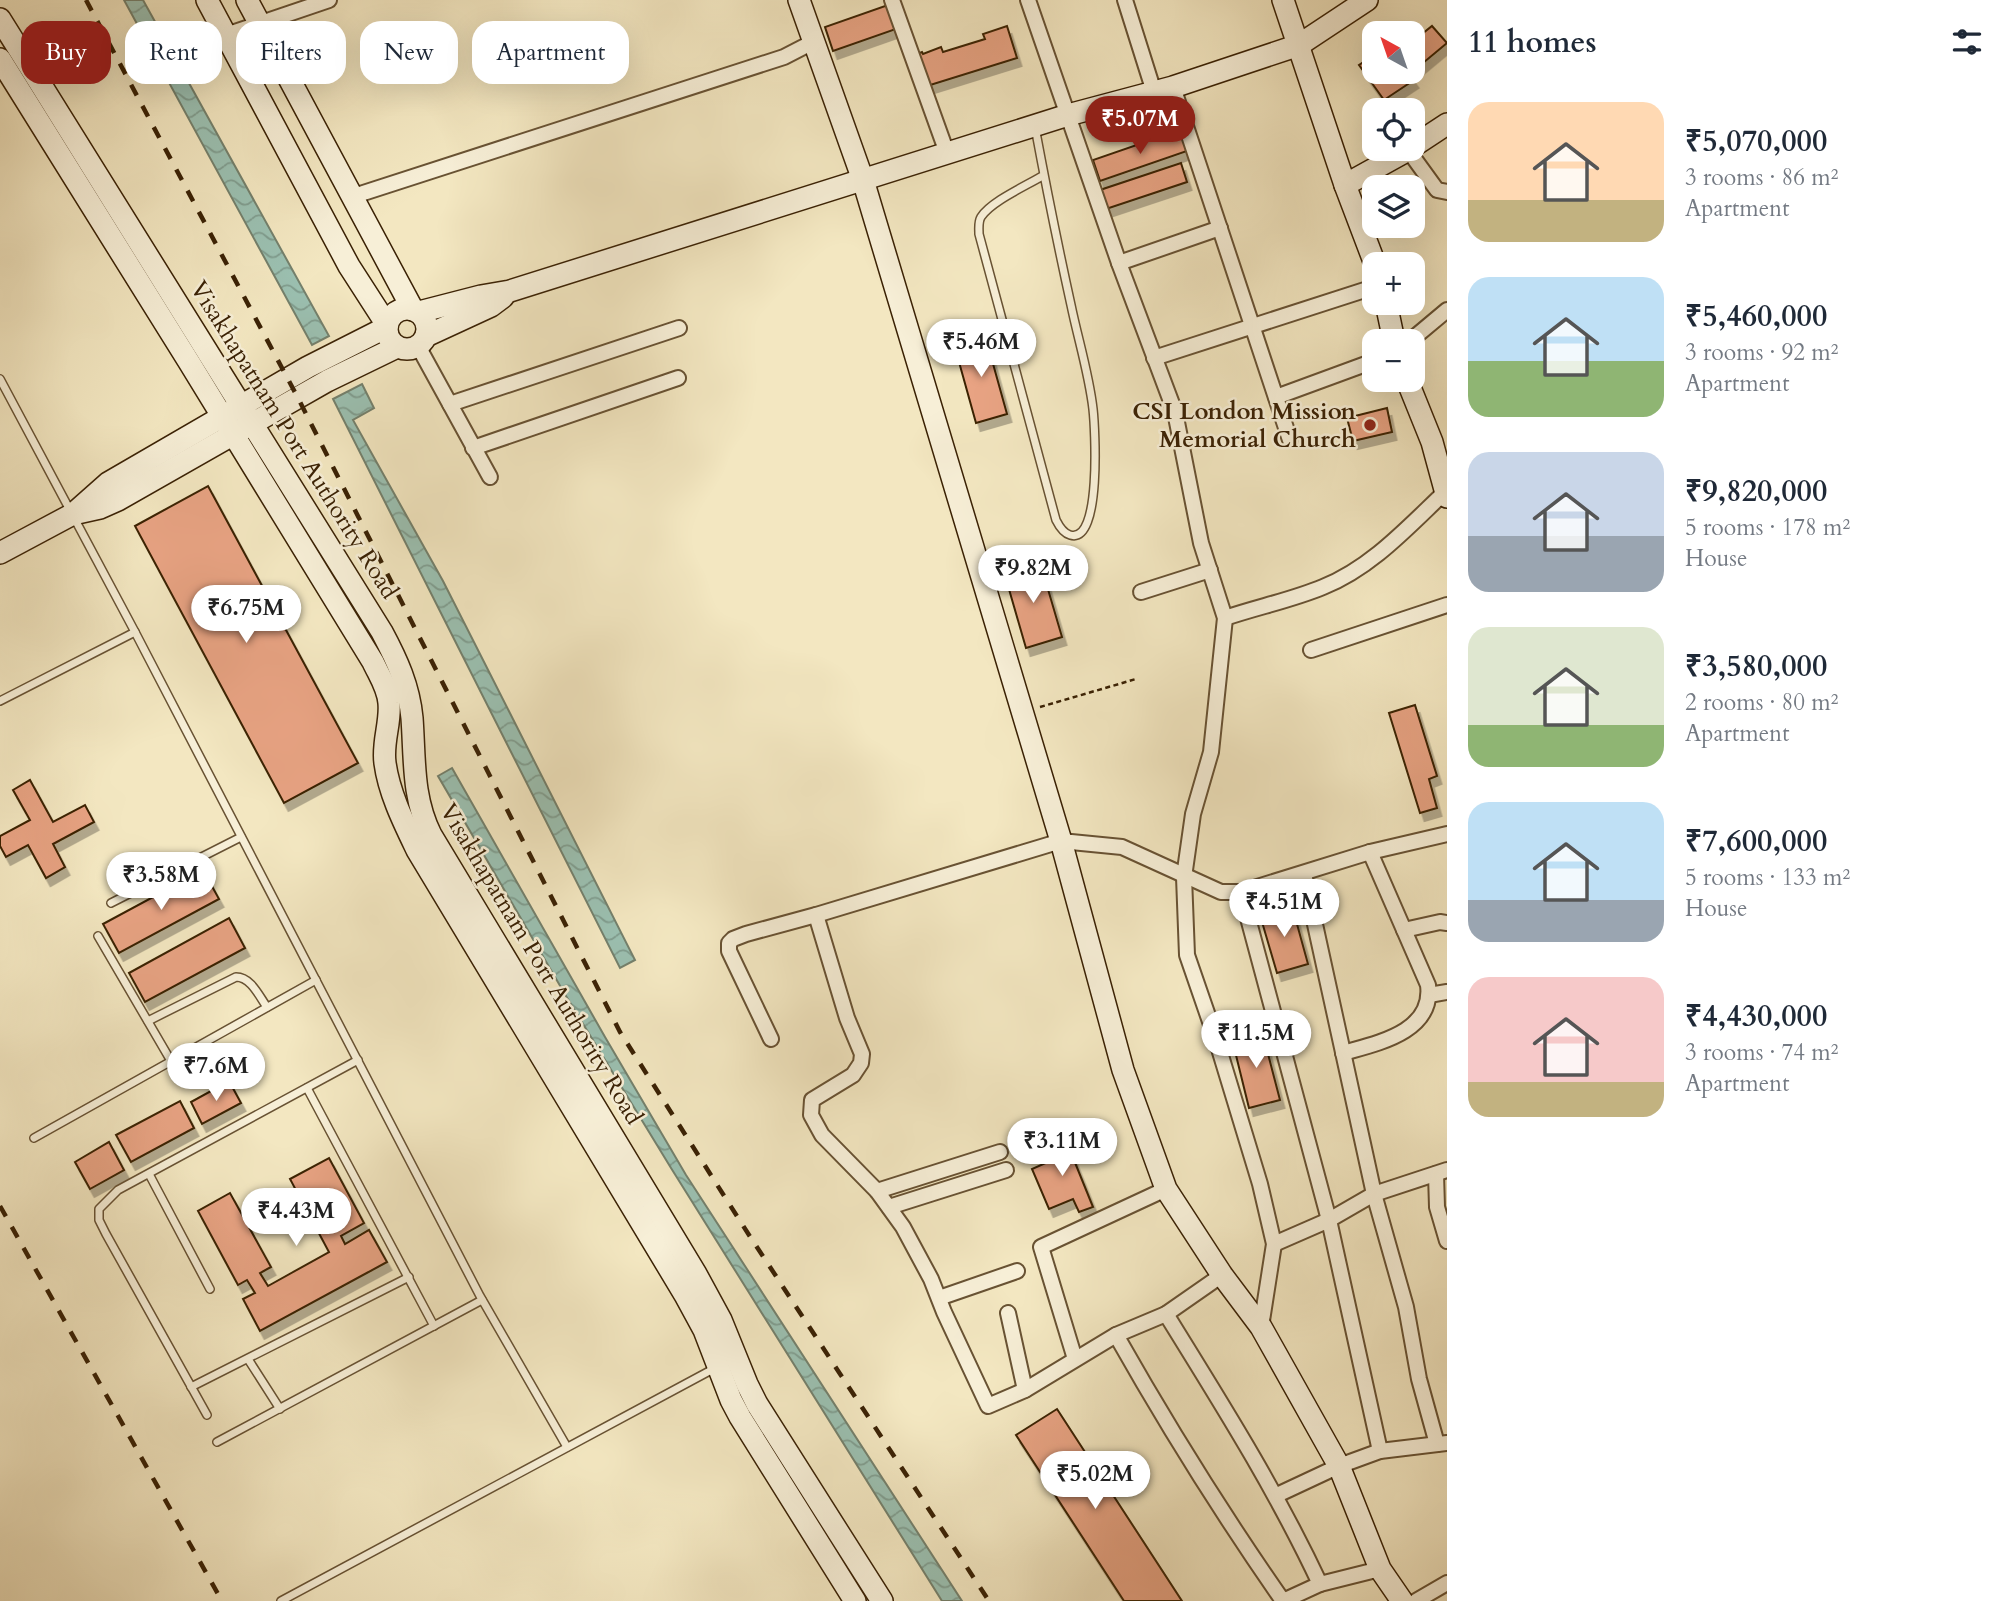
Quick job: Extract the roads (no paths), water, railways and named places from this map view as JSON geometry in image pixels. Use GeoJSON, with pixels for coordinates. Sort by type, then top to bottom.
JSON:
{"type":"FeatureCollection","features":[{"type":"Feature","properties":{"kind":"main road"},"geometry":{"type":"LineString","coordinates":[[207,0],[349,266],[387,326]]}},
{"type":"Feature","properties":{"kind":"main road"},"geometry":{"type":"LineString","coordinates":[[247,0],[259,21]]}},
{"type":"Feature","properties":{"kind":"main road"},"geometry":{"type":"LineString","coordinates":[[799,0],[863,180],[1062,841],[1123,1070],[1166,1189],[1222,1275],[1261,1327],[1339,1466],[1380,1569],[1402,1601]]}},
{"type":"Feature","properties":{"kind":"main road"},"geometry":{"type":"LineString","coordinates":[[1283,0],[1370,252]]}},
{"type":"Feature","properties":{"kind":"main road"},"geometry":{"type":"LineString","coordinates":[[414,343],[388,338],[387,326],[390,318],[400,310],[416,311],[510,291],[1034,126],[1164,89],[1299,45],[1367,0]]}},
{"type":"Feature","properties":{"kind":"main road","name":"Visakhapatnam Port Authority Road"},"geometry":{"type":"LineString","coordinates":[[0,19],[248,414],[395,656],[408,695],[417,802],[431,835],[696,1274],[721,1320],[730,1400],[855,1601]]}},
{"type":"Feature","properties":{"kind":"main road","name":"Visakhapatnam Port Authority Road"},"geometry":{"type":"LineString","coordinates":[[0,59],[366,651],[387,693],[389,705],[384,751],[386,771],[417,850],[704,1330],[757,1404],[882,1601]]}},
{"type":"Feature","properties":{"kind":"main road"},"geometry":{"type":"LineString","coordinates":[[293,84],[416,311],[426,323],[414,343]]}},
{"type":"Feature","properties":{"kind":"main road"},"geometry":{"type":"LineString","coordinates":[[1425,139],[1447,124]]}},
{"type":"Feature","properties":{"kind":"main road"},"geometry":{"type":"LineString","coordinates":[[1345,185],[1388,161]]}},
{"type":"Feature","properties":{"kind":"main road"},"geometry":{"type":"LineString","coordinates":[[248,414],[414,343],[491,306],[510,291]]}},
{"type":"Feature","properties":{"kind":"main road"},"geometry":{"type":"LineString","coordinates":[[0,553],[73,514],[108,483],[229,426],[346,346],[387,326]]}},
{"type":"Feature","properties":{"kind":"main road"},"geometry":{"type":"LineString","coordinates":[[1413,392],[1439,441],[1446,495]]}},
{"type":"Feature","properties":{"kind":"street"},"geometry":{"type":"LineString","coordinates":[[266,21],[329,0]]}},
{"type":"Feature","properties":{"kind":"street"},"geometry":{"type":"LineString","coordinates":[[892,0],[947,153]]}},
{"type":"Feature","properties":{"kind":"street"},"geometry":{"type":"LineString","coordinates":[[1028,0],[1119,263],[1175,412],[1201,542],[1225,618],[1211,752],[1193,814],[1184,877],[1187,955],[1216,1039],[1260,1184],[1274,1244],[1261,1327]]}},
{"type":"Feature","properties":{"kind":"street"},"geometry":{"type":"LineString","coordinates":[[1125,0],[1220,228],[1290,440]]}},
{"type":"Feature","properties":{"kind":"street"},"geometry":{"type":"LineString","coordinates":[[226,35],[236,31]]}},
{"type":"Feature","properties":{"kind":"street"},"geometry":{"type":"LineString","coordinates":[[354,196],[784,57],[815,41]]}},
{"type":"Feature","properties":{"kind":"street"},"geometry":{"type":"LineString","coordinates":[[1418,161],[1437,190],[1447,192]]}},
{"type":"Feature","properties":{"kind":"street"},"geometry":{"type":"LineString","coordinates":[[1119,263],[1220,228]]}},
{"type":"Feature","properties":{"kind":"street"},"geometry":{"type":"LineString","coordinates":[[1154,358],[1362,291]]}},
{"type":"Feature","properties":{"kind":"street"},"geometry":{"type":"LineString","coordinates":[[1424,329],[1447,310]]}},
{"type":"Feature","properties":{"kind":"street"},"geometry":{"type":"LineString","coordinates":[[450,404],[679,328]]}},
{"type":"Feature","properties":{"kind":"street"},"geometry":{"type":"LineString","coordinates":[[414,343],[489,477]]}},
{"type":"Feature","properties":{"kind":"street"},"geometry":{"type":"LineString","coordinates":[[1276,397],[1362,365]]}},
{"type":"Feature","properties":{"kind":"street"},"geometry":{"type":"LineString","coordinates":[[473,448],[678,378]]}},
{"type":"Feature","properties":{"kind":"street"},"geometry":{"type":"LineString","coordinates":[[1225,618],[1323,587],[1359,568],[1446,495]]}},
{"type":"Feature","properties":{"kind":"street"},"geometry":{"type":"LineString","coordinates":[[1141,593],[1210,570]]}},
{"type":"Feature","properties":{"kind":"street"},"geometry":{"type":"LineString","coordinates":[[1311,650],[1447,605]]}},
{"type":"Feature","properties":{"kind":"street"},"geometry":{"type":"LineString","coordinates":[[771,1039],[729,951],[729,943],[733,939],[746,934],[1062,841],[1122,847],[1221,892],[1241,892],[1370,852],[1447,834]]}},
{"type":"Feature","properties":{"kind":"street"},"geometry":{"type":"LineString","coordinates":[[1343,1053],[1382,1042],[1415,1023],[1427,1006],[1429,995],[1428,985],[1370,852]]}},
{"type":"Feature","properties":{"kind":"street"},"geometry":{"type":"LineString","coordinates":[[1277,1495],[1339,1466],[1380,1451],[1442,1443],[1419,1379],[1406,1307],[1374,1194],[1304,874]]}},
{"type":"Feature","properties":{"kind":"street"},"geometry":{"type":"LineString","coordinates":[[1241,892],[1329,1220],[1380,1451]]}},
{"type":"Feature","properties":{"kind":"street"},"geometry":{"type":"LineString","coordinates":[[816,915],[847,1017],[862,1054],[861,1063],[853,1075],[811,1100],[811,1115],[821,1135],[877,1191],[909,1237],[988,1406],[1026,1390],[1116,1335],[1166,1314],[1222,1275]]}},
{"type":"Feature","properties":{"kind":"street"},"geometry":{"type":"LineString","coordinates":[[1404,930],[1440,922],[1447,923]]}},
{"type":"Feature","properties":{"kind":"street"},"geometry":{"type":"LineString","coordinates":[[1429,995],[1447,992]]}},
{"type":"Feature","properties":{"kind":"street"},"geometry":{"type":"LineString","coordinates":[[877,1191],[1000,1152]]}},
{"type":"Feature","properties":{"kind":"street"},"geometry":{"type":"LineString","coordinates":[[889,1207],[1006,1170]]}},
{"type":"Feature","properties":{"kind":"street"},"geometry":{"type":"LineString","coordinates":[[1274,1244],[1329,1220],[1374,1194],[1442,1172],[1437,1207],[1447,1241]]}},
{"type":"Feature","properties":{"kind":"street"},"geometry":{"type":"LineString","coordinates":[[1075,1359],[1041,1247],[1166,1189]]}},
{"type":"Feature","properties":{"kind":"street"},"geometry":{"type":"LineString","coordinates":[[939,1298],[1017,1271]]}},
{"type":"Feature","properties":{"kind":"street"},"geometry":{"type":"LineString","coordinates":[[1008,1313],[1026,1390]]}},
{"type":"Feature","properties":{"kind":"street"},"geometry":{"type":"LineString","coordinates":[[1166,1314],[1277,1495],[1320,1584]]}},
{"type":"Feature","properties":{"kind":"street"},"geometry":{"type":"LineString","coordinates":[[1116,1335],[1172,1434],[1283,1601],[1320,1584],[1380,1569]]}},
{"type":"Feature","properties":{"kind":"street"},"geometry":{"type":"LineString","coordinates":[[1416,1601],[1447,1583]]}},
{"type":"Feature","properties":{"kind":"lane"},"geometry":{"type":"LineString","coordinates":[[1034,126],[1093,410],[1094,499],[1089,523],[1083,532],[1076,535],[1062,530],[1056,520],[979,234],[982,215],[1044,175]]}},
{"type":"Feature","properties":{"kind":"lane"},"geometry":{"type":"LineString","coordinates":[[0,379],[135,632],[482,1300],[567,1447]]}},
{"type":"Feature","properties":{"kind":"lane"},"geometry":{"type":"LineString","coordinates":[[0,701],[135,632]]}},
{"type":"Feature","properties":{"kind":"lane"},"geometry":{"type":"LineString","coordinates":[[111,903],[241,837]]}},
{"type":"Feature","properties":{"kind":"lane"},"geometry":{"type":"LineString","coordinates":[[98,936],[171,1061]]}},
{"type":"Feature","properties":{"kind":"lane"},"geometry":{"type":"LineString","coordinates":[[148,1021],[236,977],[247,980],[267,1007]]}},
{"type":"Feature","properties":{"kind":"lane"},"geometry":{"type":"LineString","coordinates":[[34,1138],[316,980]]}},
{"type":"Feature","properties":{"kind":"lane"},"geometry":{"type":"LineString","coordinates":[[207,1415],[99,1220],[99,1209],[118,1190],[358,1060]]}},
{"type":"Feature","properties":{"kind":"lane"},"geometry":{"type":"LineString","coordinates":[[307,1088],[434,1325]]}},
{"type":"Feature","properties":{"kind":"lane"},"geometry":{"type":"LineString","coordinates":[[149,1174],[210,1289]]}},
{"type":"Feature","properties":{"kind":"lane"},"geometry":{"type":"LineString","coordinates":[[191,1387],[409,1277]]}},
{"type":"Feature","properties":{"kind":"lane"},"geometry":{"type":"LineString","coordinates":[[218,1442],[482,1300]]}},
{"type":"Feature","properties":{"kind":"lane"},"geometry":{"type":"LineString","coordinates":[[248,1359],[280,1409]]}},
{"type":"Feature","properties":{"kind":"lane"},"geometry":{"type":"LineString","coordinates":[[281,1601],[727,1361]]}},
{"type":"Feature","properties":{"kind":"water"},"geometry":{"type":"Polygon","coordinates":[[[124,0],[143,0],[155,21],[135,21],[124,0]]]}},
{"type":"Feature","properties":{"kind":"water"},"geometry":{"type":"Polygon","coordinates":[[[170,84],[190,84],[329,336],[312,345],[170,84]]]}},
{"type":"Feature","properties":{"kind":"water"},"geometry":{"type":"Polygon","coordinates":[[[362,384],[374,408],[353,420],[443,581],[635,960],[620,968],[333,399],[362,384]]]}},
{"type":"Feature","properties":{"kind":"water"},"geometry":{"type":"Polygon","coordinates":[[[452,768],[686,1175],[962,1601],[942,1601],[671,1168],[566,996],[438,776],[452,768]]]}},
{"type":"Feature","properties":{"kind":"railway"},"geometry":{"type":"LineString","coordinates":[[86,0],[298,398],[620,1032],[749,1235],[989,1601]]}},
{"type":"Feature","properties":{"kind":"railway"},"geometry":{"type":"LineString","coordinates":[[0,1206],[222,1601]]}},
{"type":"Feature","properties":{"kind":"place","name":"CSI London Mission Memorial Church"},"geometry":{"type":"Point","coordinates":[1370,425]}}]}
